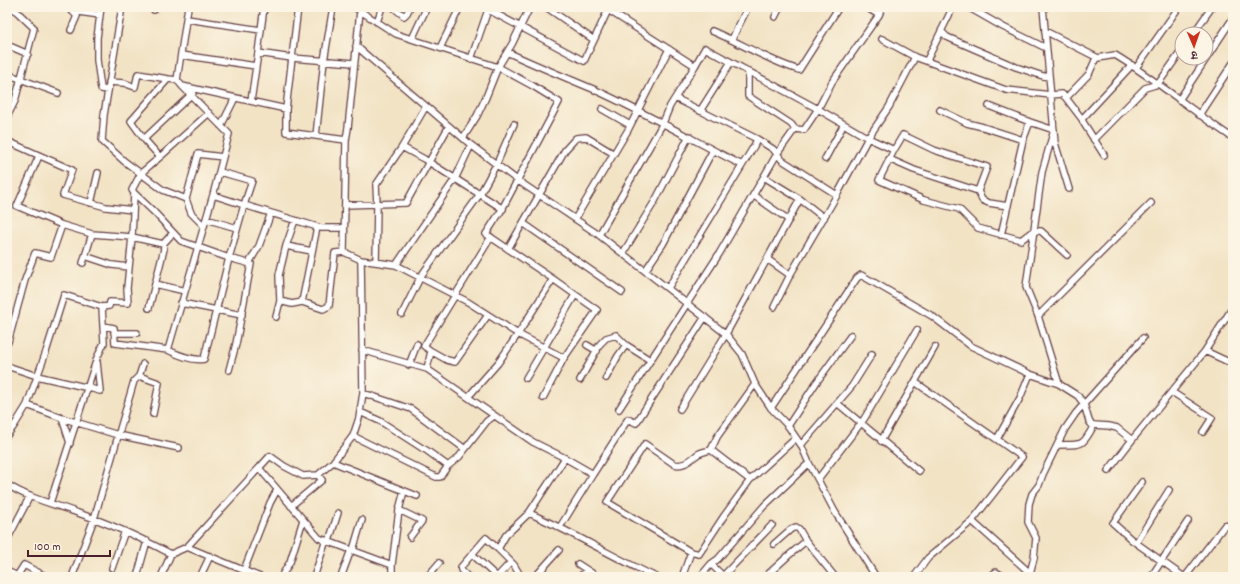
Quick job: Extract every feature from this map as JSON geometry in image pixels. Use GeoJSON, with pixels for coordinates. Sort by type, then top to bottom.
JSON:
{"type":"FeatureCollection","features":[{"type":"Feature","properties":{"kind":"street"},"geometry":{"type":"LineString","coordinates":[[7,117],[15,101],[34,28],[12,7]]}},
{"type":"Feature","properties":{"kind":"street"},"geometry":{"type":"LineString","coordinates":[[101,7],[96,38],[97,60],[101,89],[108,90]]}},
{"type":"Feature","properties":{"kind":"street"},"geometry":{"type":"LineString","coordinates":[[122,7],[104,115],[102,141],[124,161],[163,190],[186,199]]}},
{"type":"Feature","properties":{"kind":"street"},"geometry":{"type":"LineString","coordinates":[[177,80],[188,7]]}},
{"type":"Feature","properties":{"kind":"street"},"geometry":{"type":"LineString","coordinates":[[252,101],[264,7]]}},
{"type":"Feature","properties":{"kind":"street"},"geometry":{"type":"LineString","coordinates":[[298,7],[286,109],[286,132],[346,140]]}},
{"type":"Feature","properties":{"kind":"street"},"geometry":{"type":"LineString","coordinates":[[316,136],[324,61],[333,7]]}},
{"type":"Feature","properties":{"kind":"street"},"geometry":{"type":"LineString","coordinates":[[377,22],[382,7]]}},
{"type":"Feature","properties":{"kind":"street"},"geometry":{"type":"LineString","coordinates":[[393,7],[404,16],[410,7]]}},
{"type":"Feature","properties":{"kind":"street"},"geometry":{"type":"LineString","coordinates":[[412,39],[427,7]]}},
{"type":"Feature","properties":{"kind":"street"},"geometry":{"type":"LineString","coordinates":[[440,48],[460,7]]}},
{"type":"Feature","properties":{"kind":"street"},"geometry":{"type":"LineString","coordinates":[[463,138],[477,116],[498,67],[530,7]]}},
{"type":"Feature","properties":{"kind":"street"},"geometry":{"type":"LineString","coordinates":[[546,7],[594,40]]}},
{"type":"Feature","properties":{"kind":"street"},"geometry":{"type":"LineString","coordinates":[[732,39],[748,7]]}},
{"type":"Feature","properties":{"kind":"street"},"geometry":{"type":"LineString","coordinates":[[775,17],[780,7]]}},
{"type":"Feature","properties":{"kind":"street"},"geometry":{"type":"LineString","coordinates":[[712,30],[787,67],[799,70],[839,7]]}},
{"type":"Feature","properties":{"kind":"street"},"geometry":{"type":"LineString","coordinates":[[866,7],[880,15]]}},
{"type":"Feature","properties":{"kind":"street"},"geometry":{"type":"LineString","coordinates":[[795,129],[804,130],[818,109],[832,82],[880,15],[882,7]]}},
{"type":"Feature","properties":{"kind":"street"},"geometry":{"type":"LineString","coordinates":[[927,60],[953,7]]}},
{"type":"Feature","properties":{"kind":"street"},"geometry":{"type":"LineString","coordinates":[[968,7],[1003,27],[1046,48]]}},
{"type":"Feature","properties":{"kind":"street"},"geometry":{"type":"LineString","coordinates":[[1043,7],[1055,143],[1069,189]]}},
{"type":"Feature","properties":{"kind":"street"},"geometry":{"type":"LineString","coordinates":[[1082,119],[1134,66],[1179,7]]}},
{"type":"Feature","properties":{"kind":"street"},"geometry":{"type":"LineString","coordinates":[[1199,26],[1212,7]]}},
{"type":"Feature","properties":{"kind":"street"},"geometry":{"type":"LineString","coordinates":[[471,59],[488,8],[584,61],[609,8],[695,66]]}},
{"type":"Feature","properties":{"kind":"street"},"geometry":{"type":"LineString","coordinates":[[70,9],[100,16]]}},
{"type":"Feature","properties":{"kind":"street"},"geometry":{"type":"LineString","coordinates":[[70,9],[77,16],[71,30]]}},
{"type":"Feature","properties":{"kind":"street"},"geometry":{"type":"LineString","coordinates":[[357,9],[396,34],[498,67],[559,102],[503,209],[486,234],[597,310],[564,358],[543,398]]}},
{"type":"Feature","properties":{"kind":"street"},"geometry":{"type":"LineString","coordinates":[[344,252],[346,140],[356,46],[357,9]]}},
{"type":"Feature","properties":{"kind":"street"},"geometry":{"type":"LineString","coordinates":[[1179,100],[1233,18]]}},
{"type":"Feature","properties":{"kind":"street"},"geometry":{"type":"LineString","coordinates":[[187,19],[261,30]]}},
{"type":"Feature","properties":{"kind":"street"},"geometry":{"type":"LineString","coordinates":[[941,31],[947,37],[1016,67],[1049,77]]}},
{"type":"Feature","properties":{"kind":"street"},"geometry":{"type":"LineString","coordinates":[[1045,31],[1098,58]]}},
{"type":"Feature","properties":{"kind":"street"},"geometry":{"type":"LineString","coordinates":[[882,39],[915,57],[927,60],[1006,90],[1050,95],[1062,94],[1082,119],[1104,155]]}},
{"type":"Feature","properties":{"kind":"street"},"geometry":{"type":"LineString","coordinates":[[7,45],[28,54]]}},
{"type":"Feature","properties":{"kind":"street"},"geometry":{"type":"LineString","coordinates":[[356,46],[471,145],[497,163],[517,180],[599,235],[726,334],[742,354],[755,384],[771,408],[788,426],[801,445],[835,512],[876,577]]}},
{"type":"Feature","properties":{"kind":"street"},"geometry":{"type":"LineString","coordinates":[[599,235],[663,123],[670,106],[705,48],[818,109],[868,138],[894,150]]}},
{"type":"Feature","properties":{"kind":"street"},"geometry":{"type":"LineString","coordinates":[[575,219],[639,111],[669,49]]}},
{"type":"Feature","properties":{"kind":"street"},"geometry":{"type":"LineString","coordinates":[[507,52],[639,111],[742,165]]}},
{"type":"Feature","properties":{"kind":"street"},"geometry":{"type":"LineString","coordinates":[[258,53],[354,64]]}},
{"type":"Feature","properties":{"kind":"street"},"geometry":{"type":"LineString","coordinates":[[181,55],[256,66]]}},
{"type":"Feature","properties":{"kind":"street"},"geometry":{"type":"LineString","coordinates":[[1066,98],[1089,74],[1096,58],[1115,55],[1134,66],[1199,116],[1233,138]]}},
{"type":"Feature","properties":{"kind":"street"},"geometry":{"type":"LineString","coordinates":[[774,307],[790,275],[824,218],[868,138],[889,107],[915,57]]}},
{"type":"Feature","properties":{"kind":"street"},"geometry":{"type":"LineString","coordinates":[[1094,140],[1145,88],[1158,84],[1174,61]]}},
{"type":"Feature","properties":{"kind":"street"},"geometry":{"type":"LineString","coordinates":[[700,111],[731,62]]}},
{"type":"Feature","properties":{"kind":"street"},"geometry":{"type":"LineString","coordinates":[[1199,116],[1233,63]]}},
{"type":"Feature","properties":{"kind":"street"},"geometry":{"type":"LineString","coordinates":[[748,71],[748,96],[792,124],[795,129]]}},
{"type":"Feature","properties":{"kind":"street"},"geometry":{"type":"LineString","coordinates":[[7,74],[58,94]]}},
{"type":"Feature","properties":{"kind":"street"},"geometry":{"type":"LineString","coordinates":[[110,82],[124,83],[135,87],[138,74],[177,80],[229,134],[220,172],[168,350]]}},
{"type":"Feature","properties":{"kind":"street"},"geometry":{"type":"LineString","coordinates":[[160,157],[131,121],[168,79]]}},
{"type":"Feature","properties":{"kind":"street"},"geometry":{"type":"LineString","coordinates":[[182,86],[286,109]]}},
{"type":"Feature","properties":{"kind":"street"},"geometry":{"type":"LineString","coordinates":[[144,139],[198,90]]}},
{"type":"Feature","properties":{"kind":"street"},"geometry":{"type":"LineString","coordinates":[[221,126],[235,98]]}},
{"type":"Feature","properties":{"kind":"street"},"geometry":{"type":"LineString","coordinates":[[675,98],[757,139],[773,149],[782,160],[837,195]]}},
{"type":"Feature","properties":{"kind":"street"},"geometry":{"type":"LineString","coordinates":[[376,262],[376,185],[402,147],[426,106]]}},
{"type":"Feature","properties":{"kind":"street"},"geometry":{"type":"LineString","coordinates":[[989,106],[1054,130]]}},
{"type":"Feature","properties":{"kind":"street"},"geometry":{"type":"LineString","coordinates":[[602,109],[630,125]]}},
{"type":"Feature","properties":{"kind":"street"},"geometry":{"type":"LineString","coordinates":[[940,110],[967,123],[1023,140]]}},
{"type":"Feature","properties":{"kind":"street"},"geometry":{"type":"LineString","coordinates":[[7,435],[27,405],[64,295],[102,306],[109,306],[110,302],[128,303],[127,288],[132,237],[134,193],[132,190],[141,173],[209,113]]}},
{"type":"Feature","properties":{"kind":"street"},"geometry":{"type":"LineString","coordinates":[[1001,235],[1023,140],[1030,122]]}},
{"type":"Feature","properties":{"kind":"street"},"geometry":{"type":"LineString","coordinates":[[402,314],[421,276],[480,194],[497,163],[514,124]]}},
{"type":"Feature","properties":{"kind":"street"},"geometry":{"type":"LineString","coordinates":[[825,159],[844,124]]}},
{"type":"Feature","properties":{"kind":"street"},"geometry":{"type":"LineString","coordinates":[[345,205],[406,204],[449,126]]}},
{"type":"Feature","properties":{"kind":"street"},"geometry":{"type":"LineString","coordinates":[[619,409],[688,304],[777,154],[795,129]]}},
{"type":"Feature","properties":{"kind":"street"},"geometry":{"type":"LineString","coordinates":[[1054,130],[1042,172],[1026,287],[1038,316],[1059,384]]}},
{"type":"Feature","properties":{"kind":"street"},"geometry":{"type":"LineString","coordinates":[[1008,206],[989,203],[982,200],[978,190],[987,167],[934,150],[902,135],[879,180],[924,200],[959,209],[978,228],[1021,240],[1033,231],[1041,231],[1067,255]]}},
{"type":"Feature","properties":{"kind":"street"},"geometry":{"type":"LineString","coordinates":[[623,253],[655,201],[689,136]]}},
{"type":"Feature","properties":{"kind":"street"},"geometry":{"type":"LineString","coordinates":[[508,249],[565,150],[576,138],[586,137],[614,154]]}},
{"type":"Feature","properties":{"kind":"street"},"geometry":{"type":"LineString","coordinates":[[668,288],[757,139]]}},
{"type":"Feature","properties":{"kind":"street"},"geometry":{"type":"LineString","coordinates":[[7,141],[72,170],[63,195],[106,207],[133,210]]}},
{"type":"Feature","properties":{"kind":"street"},"geometry":{"type":"LineString","coordinates":[[396,264],[455,179],[471,145]]}},
{"type":"Feature","properties":{"kind":"street"},"geometry":{"type":"LineString","coordinates":[[402,147],[429,162],[503,209]]}},
{"type":"Feature","properties":{"kind":"street"},"geometry":{"type":"LineString","coordinates":[[645,271],[663,244],[712,150]]}},
{"type":"Feature","properties":{"kind":"street"},"geometry":{"type":"LineString","coordinates":[[204,226],[190,213],[186,199],[198,154],[223,157]]}},
{"type":"Feature","properties":{"kind":"street"},"geometry":{"type":"LineString","coordinates":[[39,156],[17,206],[62,225],[92,234],[132,237],[163,244]]}},
{"type":"Feature","properties":{"kind":"street"},"geometry":{"type":"LineString","coordinates":[[889,159],[914,170],[978,190]]}},
{"type":"Feature","properties":{"kind":"street"},"geometry":{"type":"LineString","coordinates":[[103,326],[114,328],[115,343],[168,350],[199,360],[204,359],[237,228],[252,181],[220,172]]}},
{"type":"Feature","properties":{"kind":"street"},"geometry":{"type":"LineString","coordinates":[[91,203],[98,173]]}},
{"type":"Feature","properties":{"kind":"street"},"geometry":{"type":"LineString","coordinates":[[764,177],[800,199],[824,218]]}},
{"type":"Feature","properties":{"kind":"street"},"geometry":{"type":"LineString","coordinates":[[134,193],[181,241],[197,248],[249,263]]}},
{"type":"Feature","properties":{"kind":"street"},"geometry":{"type":"LineString","coordinates":[[213,195],[317,226],[344,228]]}},
{"type":"Feature","properties":{"kind":"street"},"geometry":{"type":"LineString","coordinates":[[753,195],[789,220]]}},
{"type":"Feature","properties":{"kind":"street"},"geometry":{"type":"LineString","coordinates":[[680,409],[726,334],[800,199]]}},
{"type":"Feature","properties":{"kind":"street"},"geometry":{"type":"LineString","coordinates":[[1038,316],[1151,203]]}},
{"type":"Feature","properties":{"kind":"street"},"geometry":{"type":"LineString","coordinates":[[229,370],[242,315],[251,264],[249,263],[259,246],[271,213]]}},
{"type":"Feature","properties":{"kind":"street"},"geometry":{"type":"LineString","coordinates":[[206,219],[237,228]]}},
{"type":"Feature","properties":{"kind":"street"},"geometry":{"type":"LineString","coordinates":[[276,317],[280,301],[279,276],[286,246],[295,220]]}},
{"type":"Feature","properties":{"kind":"street"},"geometry":{"type":"LineString","coordinates":[[522,223],[622,292]]}},
{"type":"Feature","properties":{"kind":"street"},"geometry":{"type":"LineString","coordinates":[[8,342],[25,280],[35,253],[51,257],[62,225]]}},
{"type":"Feature","properties":{"kind":"street"},"geometry":{"type":"LineString","coordinates":[[302,302],[317,226]]}},
{"type":"Feature","properties":{"kind":"street"},"geometry":{"type":"LineString","coordinates":[[149,308],[164,249],[163,244],[173,233]]}},
{"type":"Feature","properties":{"kind":"street"},"geometry":{"type":"LineString","coordinates":[[82,264],[92,234]]}},
{"type":"Feature","properties":{"kind":"street"},"geometry":{"type":"LineString","coordinates":[[488,315],[455,362],[448,360],[424,346],[491,237]]}},
{"type":"Feature","properties":{"kind":"street"},"geometry":{"type":"LineString","coordinates":[[286,246],[312,251]]}},
{"type":"Feature","properties":{"kind":"street"},"geometry":{"type":"LineString","coordinates":[[280,301],[292,304],[302,302],[323,309],[329,306],[335,254],[344,252],[361,260],[396,264],[421,276],[456,295],[518,334],[564,358]]}},
{"type":"Feature","properties":{"kind":"street"},"geometry":{"type":"LineString","coordinates":[[85,256],[112,265],[129,267]]}},
{"type":"Feature","properties":{"kind":"street"},"geometry":{"type":"LineString","coordinates":[[767,259],[790,275]]}},
{"type":"Feature","properties":{"kind":"street"},"geometry":{"type":"LineString","coordinates":[[161,577],[171,554],[187,547],[270,456],[284,466],[303,476],[318,475],[333,462],[353,436],[359,418],[363,393],[361,260]]}},
{"type":"Feature","properties":{"kind":"street"},"geometry":{"type":"LineString","coordinates":[[771,408],[857,278],[861,275],[932,316],[971,346],[1030,374],[1059,384],[1078,396],[1084,404],[1089,421],[1094,425],[1117,428],[1132,440]]}},
{"type":"Feature","properties":{"kind":"street"},"geometry":{"type":"LineString","coordinates":[[468,397],[498,363],[553,279]]}},
{"type":"Feature","properties":{"kind":"street"},"geometry":{"type":"LineString","coordinates":[[155,284],[185,291]]}},
{"type":"Feature","properties":{"kind":"street"},"geometry":{"type":"LineString","coordinates":[[526,378],[575,295]]}},
{"type":"Feature","properties":{"kind":"street"},"geometry":{"type":"LineString","coordinates":[[181,303],[242,315]]}},
{"type":"Feature","properties":{"kind":"street"},"geometry":{"type":"LineString","coordinates":[[50,503],[89,388],[97,358],[104,343],[102,306]]}},
{"type":"Feature","properties":{"kind":"street"},"geometry":{"type":"LineString","coordinates":[[1108,471],[1205,351],[1233,307]]}},
{"type":"Feature","properties":{"kind":"street"},"geometry":{"type":"LineString","coordinates":[[560,527],[628,419],[636,423],[705,317]]}},
{"type":"Feature","properties":{"kind":"street"},"geometry":{"type":"LineString","coordinates":[[818,479],[860,424],[917,330]]}},
{"type":"Feature","properties":{"kind":"street"},"geometry":{"type":"LineString","coordinates":[[114,333],[137,333]]}},
{"type":"Feature","properties":{"kind":"street"},"geometry":{"type":"LineString","coordinates":[[788,426],[816,383],[851,335]]}},
{"type":"Feature","properties":{"kind":"street"},"geometry":{"type":"LineString","coordinates":[[580,380],[606,338],[616,336],[626,345],[650,360]]}},
{"type":"Feature","properties":{"kind":"street"},"geometry":{"type":"LineString","coordinates":[[972,521],[1029,575],[1034,558],[1036,538],[1028,522],[1029,504],[1032,494],[1039,485],[1065,429],[1084,404],[1091,398],[1143,338]]}},
{"type":"Feature","properties":{"kind":"street"},"geometry":{"type":"LineString","coordinates":[[409,365],[417,344]]}},
{"type":"Feature","properties":{"kind":"street"},"geometry":{"type":"LineString","coordinates":[[587,345],[597,351]]}},
{"type":"Feature","properties":{"kind":"street"},"geometry":{"type":"LineString","coordinates":[[606,378],[626,345]]}},
{"type":"Feature","properties":{"kind":"street"},"geometry":{"type":"LineString","coordinates":[[881,441],[935,347]]}},
{"type":"Feature","properties":{"kind":"street"},"geometry":{"type":"LineString","coordinates":[[362,350],[409,365],[427,369],[533,442],[593,474]]}},
{"type":"Feature","properties":{"kind":"street"},"geometry":{"type":"LineString","coordinates":[[427,369],[431,351]]}},
{"type":"Feature","properties":{"kind":"street"},"geometry":{"type":"LineString","coordinates":[[1205,351],[1233,364]]}},
{"type":"Feature","properties":{"kind":"street"},"geometry":{"type":"LineString","coordinates":[[801,445],[852,386],[872,354]]}},
{"type":"Feature","properties":{"kind":"street"},"geometry":{"type":"LineString","coordinates":[[7,366],[37,376],[100,391],[97,358]]}},
{"type":"Feature","properties":{"kind":"street"},"geometry":{"type":"LineString","coordinates":[[72,577],[94,519],[134,381],[139,376],[143,364]]}},
{"type":"Feature","properties":{"kind":"street"},"geometry":{"type":"LineString","coordinates":[[997,439],[1020,398],[1030,374]]}},
{"type":"Feature","properties":{"kind":"street"},"geometry":{"type":"LineString","coordinates":[[139,376],[159,383],[153,414]]}},
{"type":"Feature","properties":{"kind":"street"},"geometry":{"type":"LineString","coordinates":[[914,577],[928,558],[972,521],[1022,457],[915,382]]}},
{"type":"Feature","properties":{"kind":"street"},"geometry":{"type":"LineString","coordinates":[[755,384],[718,437],[711,450],[699,453],[686,464],[679,466],[645,444],[607,502],[691,552],[699,554],[750,480],[796,438]]}},
{"type":"Feature","properties":{"kind":"street"},"geometry":{"type":"LineString","coordinates":[[1172,392],[1212,418],[1203,432]]}},
{"type":"Feature","properties":{"kind":"street"},"geometry":{"type":"LineString","coordinates":[[363,393],[411,409],[465,449]]}},
{"type":"Feature","properties":{"kind":"street"},"geometry":{"type":"LineString","coordinates":[[837,403],[860,424],[918,471]]}},
{"type":"Feature","properties":{"kind":"street"},"geometry":{"type":"LineString","coordinates":[[27,405],[62,418],[118,435],[179,448]]}},
{"type":"Feature","properties":{"kind":"street"},"geometry":{"type":"LineString","coordinates":[[360,412],[380,421],[426,450],[448,466]]}},
{"type":"Feature","properties":{"kind":"street"},"geometry":{"type":"LineString","coordinates":[[353,436],[436,477],[440,477],[448,466],[459,457],[487,421],[494,416]]}},
{"type":"Feature","properties":{"kind":"street"},"geometry":{"type":"LineString","coordinates":[[62,418],[70,443]]}},
{"type":"Feature","properties":{"kind":"street"},"geometry":{"type":"LineString","coordinates":[[1058,444],[1080,444],[1086,439],[1094,425]]}},
{"type":"Feature","properties":{"kind":"street"},"geometry":{"type":"LineString","coordinates":[[711,450],[750,480]]}},
{"type":"Feature","properties":{"kind":"street"},"geometry":{"type":"LineString","coordinates":[[498,549],[506,536],[529,513],[565,458]]}},
{"type":"Feature","properties":{"kind":"street"},"geometry":{"type":"LineString","coordinates":[[333,462],[417,496]]}},
{"type":"Feature","properties":{"kind":"street"},"geometry":{"type":"LineString","coordinates":[[700,577],[711,564],[718,560],[764,506],[809,463]]}},
{"type":"Feature","properties":{"kind":"street"},"geometry":{"type":"LineString","coordinates":[[259,468],[319,538],[392,565]]}},
{"type":"Feature","properties":{"kind":"street"},"geometry":{"type":"LineString","coordinates":[[291,506],[322,480],[318,475]]}},
{"type":"Feature","properties":{"kind":"street"},"geometry":{"type":"LineString","coordinates":[[1142,482],[1113,523],[1136,543],[1185,577],[1225,525],[1233,531]]}},
{"type":"Feature","properties":{"kind":"street"},"geometry":{"type":"LineString","coordinates":[[7,484],[30,496],[125,531],[171,554]]}},
{"type":"Feature","properties":{"kind":"street"},"geometry":{"type":"LineString","coordinates":[[244,570],[270,503],[278,490]]}},
{"type":"Feature","properties":{"kind":"street"},"geometry":{"type":"LineString","coordinates":[[1136,543],[1170,490]]}},
{"type":"Feature","properties":{"kind":"street"},"geometry":{"type":"LineString","coordinates":[[392,577],[392,565],[399,510],[404,491]]}},
{"type":"Feature","properties":{"kind":"street"},"geometry":{"type":"LineString","coordinates":[[7,540],[30,496]]}},
{"type":"Feature","properties":{"kind":"street"},"geometry":{"type":"LineString","coordinates":[[399,510],[422,521],[410,537]]}},
{"type":"Feature","properties":{"kind":"street"},"geometry":{"type":"LineString","coordinates":[[314,577],[338,513]]}},
{"type":"Feature","properties":{"kind":"street"},"geometry":{"type":"LineString","coordinates":[[529,513],[560,527],[620,560],[656,577]]}},
{"type":"Feature","properties":{"kind":"street"},"geometry":{"type":"LineString","coordinates":[[281,577],[290,562],[303,520]]}},
{"type":"Feature","properties":{"kind":"street"},"geometry":{"type":"LineString","coordinates":[[341,577],[362,520]]}},
{"type":"Feature","properties":{"kind":"street"},"geometry":{"type":"LineString","coordinates":[[1151,577],[1188,522]]}},
{"type":"Feature","properties":{"kind":"street"},"geometry":{"type":"LineString","coordinates":[[711,564],[723,577],[772,525]]}},
{"type":"Feature","properties":{"kind":"street"},"geometry":{"type":"LineString","coordinates":[[774,544],[791,529],[796,527],[835,577]]}},
{"type":"Feature","properties":{"kind":"street"},"geometry":{"type":"LineString","coordinates":[[112,568],[125,531]]}},
{"type":"Feature","properties":{"kind":"street"},"geometry":{"type":"LineString","coordinates":[[468,577],[461,569],[486,538],[511,562],[521,577]]}},
{"type":"Feature","properties":{"kind":"street"},"geometry":{"type":"LineString","coordinates":[[137,577],[147,541]]}},
{"type":"Feature","properties":{"kind":"street"},"geometry":{"type":"LineString","coordinates":[[765,577],[806,541]]}},
{"type":"Feature","properties":{"kind":"street"},"geometry":{"type":"LineString","coordinates":[[187,547],[260,577]]}},
{"type":"Feature","properties":{"kind":"street"},"geometry":{"type":"LineString","coordinates":[[535,577],[559,550]]}},
{"type":"Feature","properties":{"kind":"street"},"geometry":{"type":"LineString","coordinates":[[682,577],[691,552]]}},
{"type":"Feature","properties":{"kind":"street"},"geometry":{"type":"LineString","coordinates":[[472,554],[497,577],[511,562]]}},
{"type":"Feature","properties":{"kind":"street"},"geometry":{"type":"LineString","coordinates":[[200,577],[210,556]]}},
{"type":"Feature","properties":{"kind":"street"},"geometry":{"type":"LineString","coordinates":[[427,577],[438,563]]}},
{"type":"Feature","properties":{"kind":"street"},"geometry":{"type":"LineString","coordinates":[[578,564],[598,577]]}},
{"type":"Feature","properties":{"kind":"street"},"geometry":{"type":"LineString","coordinates":[[7,570],[17,576],[24,565],[47,577]]}},
{"type":"Feature","properties":{"kind":"street"},"geometry":{"type":"LineString","coordinates":[[580,577],[586,570]]}},
{"type":"Feature","properties":{"kind":"street"},"geometry":{"type":"LineString","coordinates":[[989,577],[996,572],[1004,577]]}}]}
